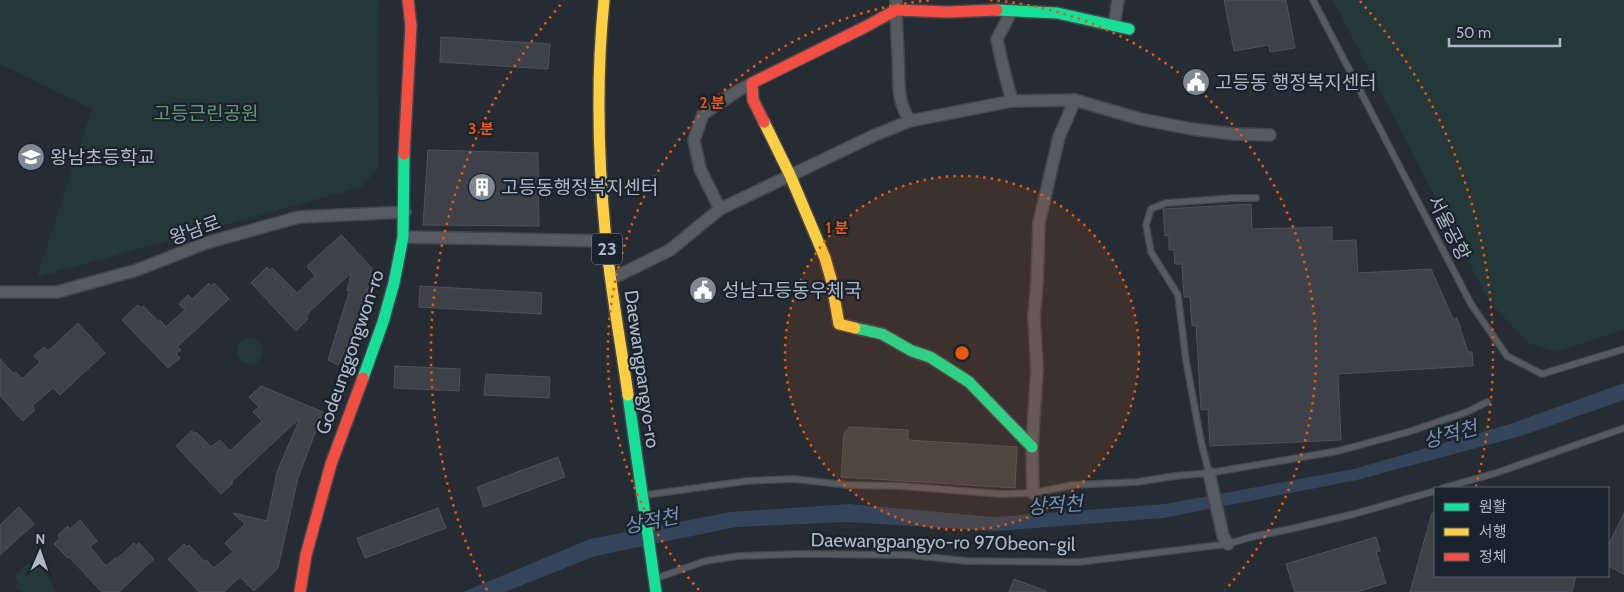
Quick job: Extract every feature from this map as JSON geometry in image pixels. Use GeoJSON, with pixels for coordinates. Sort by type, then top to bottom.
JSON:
{"type":"FeatureCollection","features":[{"type":"Feature","properties":{"kind":"street","name":"Godeunggongwon-ro"},"geometry":{"type":"LineString","coordinates":[[300,592],[306,555],[331,464],[383,322],[394,283],[403,237],[404,136],[411,26],[408,0]]}},
{"type":"Feature","properties":{"kind":"street","name":"Daewangpangyo-ro"},"geometry":{"type":"LineString","coordinates":[[604,0],[601,31],[599,144],[606,241],[656,592]]}},
{"type":"Feature","properties":{"kind":"street"},"geometry":{"type":"LineString","coordinates":[[1114,26],[1118,0]]}},
{"type":"Feature","properties":{"kind":"street"},"geometry":{"type":"LineString","coordinates":[[720,209],[700,169],[694,140],[703,114],[752,83],[867,26],[896,5],[948,12],[1012,10],[1057,13],[1129,28]]}},
{"type":"Feature","properties":{"kind":"street"},"geometry":{"type":"LineString","coordinates":[[896,5],[897,76],[902,110],[910,121]]}},
{"type":"Feature","properties":{"kind":"street"},"geometry":{"type":"LineString","coordinates":[[1012,10],[997,39],[1012,101]]}},
{"type":"Feature","properties":{"kind":"street"},"geometry":{"type":"LineString","coordinates":[[752,83],[753,100],[790,175],[825,258],[832,279],[839,324],[882,334],[912,351],[930,357],[946,367],[969,382],[1032,447]]}},
{"type":"Feature","properties":{"kind":"street"},"geometry":{"type":"LineString","coordinates":[[1033,493],[1032,447],[1037,368],[1034,316],[1037,283],[1038,222],[1059,137],[1075,100]]}},
{"type":"Feature","properties":{"kind":"street"},"geometry":{"type":"LineString","coordinates":[[611,279],[670,250],[720,209],[875,135],[910,121],[1012,101],[1075,100],[1140,119],[1192,129],[1234,134],[1270,135]]}},
{"type":"Feature","properties":{"kind":"street","name":"왕남로"},"geometry":{"type":"LineString","coordinates":[[0,292],[57,292],[137,270],[206,243],[299,217],[404,212]]}},
{"type":"Feature","properties":{"kind":"street"},"geometry":{"type":"LineString","coordinates":[[403,237],[606,241]]}},
{"type":"Feature","properties":{"kind":"street"},"geometry":{"type":"LineString","coordinates":[[1210,477],[1225,540]]}},
{"type":"Feature","properties":{"kind":"lane","name":"서울공항"},"geometry":{"type":"LineString","coordinates":[[1313,0],[1471,304],[1507,356],[1542,374],[1624,349]]}},
{"type":"Feature","properties":{"kind":"lane"},"geometry":{"type":"LineString","coordinates":[[1210,477],[1201,441],[1186,361],[1178,294],[1151,252],[1146,225],[1151,209],[1166,203],[1256,198]]}},
{"type":"Feature","properties":{"kind":"lane"},"geometry":{"type":"LineString","coordinates":[[642,496],[747,481],[794,480],[1001,494],[1033,493],[1073,485],[1137,482],[1174,476],[1210,477],[1338,450],[1408,432],[1467,412],[1487,402]]}},
{"type":"Feature","properties":{"kind":"lane"},"geometry":{"type":"LineString","coordinates":[[1447,487],[1496,473],[1624,428]]}},
{"type":"Feature","properties":{"kind":"lane","name":"Daewangpangyo-ro 970beon-gil"},"geometry":{"type":"LineString","coordinates":[[654,573],[705,561],[739,556],[799,554],[910,555],[967,562],[1079,562],[1251,537],[1354,514],[1434,490]]}},
{"type":"Feature","properties":{"kind":"green space","name":"고등근린공원"},"geometry":{"type":"Polygon","coordinates":[[[0,0],[379,0],[378,169],[361,187],[37,277],[92,109],[0,64],[0,0]]]}},
{"type":"Feature","properties":{"kind":"green space"},"geometry":{"type":"Polygon","coordinates":[[[1333,0],[1624,0],[1624,330],[1557,352],[1530,344],[1490,303],[1333,0]]]}},
{"type":"Feature","properties":{"kind":"green space"},"geometry":{"type":"Polygon","coordinates":[[[250,338],[259,342],[263,351],[259,360],[250,364],[241,360],[237,351],[241,342],[250,338]]]}},
{"type":"Feature","properties":{"kind":"green space"},"geometry":{"type":"Polygon","coordinates":[[[27,564],[32,564],[41,569],[57,592],[20,592],[21,590],[15,588],[19,583],[16,579],[16,574],[27,564]]]}},
{"type":"Feature","properties":{"kind":"water"},"geometry":{"type":"Polygon","coordinates":[[[1624,383],[1624,400],[1521,436],[1357,480],[1163,518],[996,531],[846,522],[736,527],[595,556],[505,592],[463,592],[590,539],[731,512],[849,504],[994,517],[1165,504],[1354,469],[1510,424],[1624,383]]]}},
{"type":"Feature","properties":{"kind":"building"},"geometry":{"type":"Polygon","coordinates":[[[1224,0],[1286,0],[1295,48],[1270,52],[1269,45],[1234,51],[1224,0]]]}},
{"type":"Feature","properties":{"kind":"building"},"geometry":{"type":"Polygon","coordinates":[[[441,37],[550,44],[548,69],[440,62],[441,37]]]}},
{"type":"Feature","properties":{"kind":"building","name":"고등동행정복지센터"},"geometry":{"type":"Polygon","coordinates":[[[428,150],[538,153],[539,226],[423,225],[428,150]]]}},
{"type":"Feature","properties":{"kind":"building"},"geometry":{"type":"Polygon","coordinates":[[[1251,204],[1252,229],[1332,227],[1332,241],[1356,240],[1358,273],[1431,269],[1453,319],[1457,318],[1468,352],[1472,352],[1473,366],[1338,374],[1341,440],[1210,446],[1208,409],[1201,410],[1196,325],[1192,326],[1190,297],[1184,297],[1182,264],[1175,264],[1174,250],[1169,250],[1169,235],[1165,236],[1163,209],[1251,204]]]}},
{"type":"Feature","properties":{"kind":"building"},"geometry":{"type":"Polygon","coordinates":[[[341,235],[372,268],[363,313],[338,365],[328,360],[350,289],[347,291],[351,273],[309,312],[306,317],[308,319],[296,331],[251,283],[267,267],[270,270],[272,268],[297,293],[315,276],[307,266],[341,235]]]}},
{"type":"Feature","properties":{"kind":"building"},"geometry":{"type":"Polygon","coordinates":[[[209,283],[212,286],[214,283],[229,299],[177,347],[181,350],[176,354],[180,358],[168,368],[122,320],[138,305],[141,308],[143,306],[166,327],[185,310],[179,304],[188,295],[192,299],[209,283]]]}},
{"type":"Feature","properties":{"kind":"building"},"geometry":{"type":"Polygon","coordinates":[[[420,286],[542,293],[541,314],[419,307],[420,286]]]}},
{"type":"Feature","properties":{"kind":"building"},"geometry":{"type":"Polygon","coordinates":[[[78,323],[105,353],[60,395],[53,388],[32,406],[35,410],[23,421],[0,396],[0,359],[14,374],[16,372],[22,379],[40,362],[34,356],[44,347],[48,351],[78,323]]]}},
{"type":"Feature","properties":{"kind":"building"},"geometry":{"type":"Polygon","coordinates":[[[395,366],[460,369],[459,391],[394,388],[395,366]]]}},
{"type":"Feature","properties":{"kind":"building"},"geometry":{"type":"Polygon","coordinates":[[[486,374],[550,377],[549,398],[484,395],[486,374]]]}},
{"type":"Feature","properties":{"kind":"building"},"geometry":{"type":"Polygon","coordinates":[[[261,386],[323,412],[298,478],[278,568],[254,591],[240,577],[224,592],[199,592],[168,559],[184,544],[187,547],[189,545],[205,562],[206,560],[214,568],[233,552],[225,543],[245,524],[233,513],[267,521],[277,472],[300,418],[231,482],[233,483],[221,494],[176,446],[192,431],[194,434],[196,432],[211,447],[220,440],[230,451],[262,421],[253,412],[259,407],[249,397],[261,386]]]}},
{"type":"Feature","properties":{"kind":"building"},"geometry":{"type":"Polygon","coordinates":[[[849,427],[908,430],[908,440],[1017,447],[1015,488],[841,477],[844,434],[849,427]]]}},
{"type":"Feature","properties":{"kind":"building"},"geometry":{"type":"Polygon","coordinates":[[[558,457],[565,477],[484,507],[477,487],[558,457]]]}},
{"type":"Feature","properties":{"kind":"building"},"geometry":{"type":"Polygon","coordinates":[[[19,507],[34,524],[0,555],[0,525],[19,507]]]}},
{"type":"Feature","properties":{"kind":"building"},"geometry":{"type":"Polygon","coordinates":[[[438,508],[446,528],[365,558],[357,538],[438,508]]]}},
{"type":"Feature","properties":{"kind":"building"},"geometry":{"type":"Polygon","coordinates":[[[1432,513],[1434,513],[1434,577],[1576,577],[1572,592],[1410,592],[1432,513]]]}},
{"type":"Feature","properties":{"kind":"building"},"geometry":{"type":"Polygon","coordinates":[[[1624,513],[1624,574],[1609,566],[1609,544],[1624,513]]]}},
{"type":"Feature","properties":{"kind":"building"},"geometry":{"type":"Polygon","coordinates":[[[80,520],[97,541],[90,547],[106,566],[115,558],[117,559],[134,543],[136,546],[139,543],[154,559],[119,592],[102,592],[54,544],[60,538],[58,535],[68,526],[70,529],[80,520]]]}},
{"type":"Feature","properties":{"kind":"building"},"geometry":{"type":"Polygon","coordinates":[[[1376,537],[1380,551],[1376,552],[1386,583],[1357,592],[1295,592],[1286,564],[1376,537]]]}},
{"type":"Feature","properties":{"kind":"building"},"geometry":{"type":"Polygon","coordinates":[[[1014,579],[1046,591],[1046,592],[1009,592],[1014,579]]]}},
{"type":"Feature","properties":{"kind":"traffic: fast"},"geometry":{"type":"LineString","coordinates":[[997,10],[1057,13],[1129,29]]}},
{"type":"Feature","properties":{"kind":"traffic: fast"},"geometry":{"type":"LineString","coordinates":[[363,378],[383,322],[394,283],[403,237],[404,154]]}},
{"type":"Feature","properties":{"kind":"traffic: fast"},"geometry":{"type":"LineString","coordinates":[[855,328],[882,334],[912,351],[930,357],[969,382],[1032,447]]}},
{"type":"Feature","properties":{"kind":"traffic: fast"},"geometry":{"type":"LineString","coordinates":[[628,395],[656,592]]}},
{"type":"Feature","properties":{"kind":"traffic: slow"},"geometry":{"type":"LineString","coordinates":[[604,0],[599,90],[601,180],[608,259],[628,395]]}},
{"type":"Feature","properties":{"kind":"traffic: slow"},"geometry":{"type":"LineString","coordinates":[[764,122],[790,175],[825,258],[831,279],[839,324],[855,328]]}},
{"type":"Feature","properties":{"kind":"traffic: jam"},"geometry":{"type":"LineString","coordinates":[[404,154],[411,26],[408,0]]}},
{"type":"Feature","properties":{"kind":"traffic: jam"},"geometry":{"type":"LineString","coordinates":[[764,122],[753,100],[752,83],[896,10],[948,12],[997,10]]}},
{"type":"Feature","properties":{"kind":"traffic: jam"},"geometry":{"type":"LineString","coordinates":[[300,592],[306,555],[331,464],[363,378]]}},
{"type":"Feature","properties":{"kind":"place","name":"고등동 행정복지센터"},"geometry":{"type":"Point","coordinates":[1196,82]}},
{"type":"Feature","properties":{"kind":"place","name":"왕남초등학교"},"geometry":{"type":"Point","coordinates":[31,157]}},
{"type":"Feature","properties":{"kind":"place","name":"고등동행정복지센터"},"geometry":{"type":"Point","coordinates":[482,187]}},
{"type":"Feature","properties":{"kind":"place","name":"성남고등동우체국"},"geometry":{"type":"Point","coordinates":[703,290]}},
{"type":"Feature","properties":{"kind":"water label","name":"상적천"},"geometry":{"type":"Point","coordinates":[1450,434]}},
{"type":"Feature","properties":{"kind":"water label","name":"상적천"},"geometry":{"type":"Point","coordinates":[1055,505]}},
{"type":"Feature","properties":{"kind":"water label","name":"상적천"},"geometry":{"type":"Point","coordinates":[651,521]}}]}
